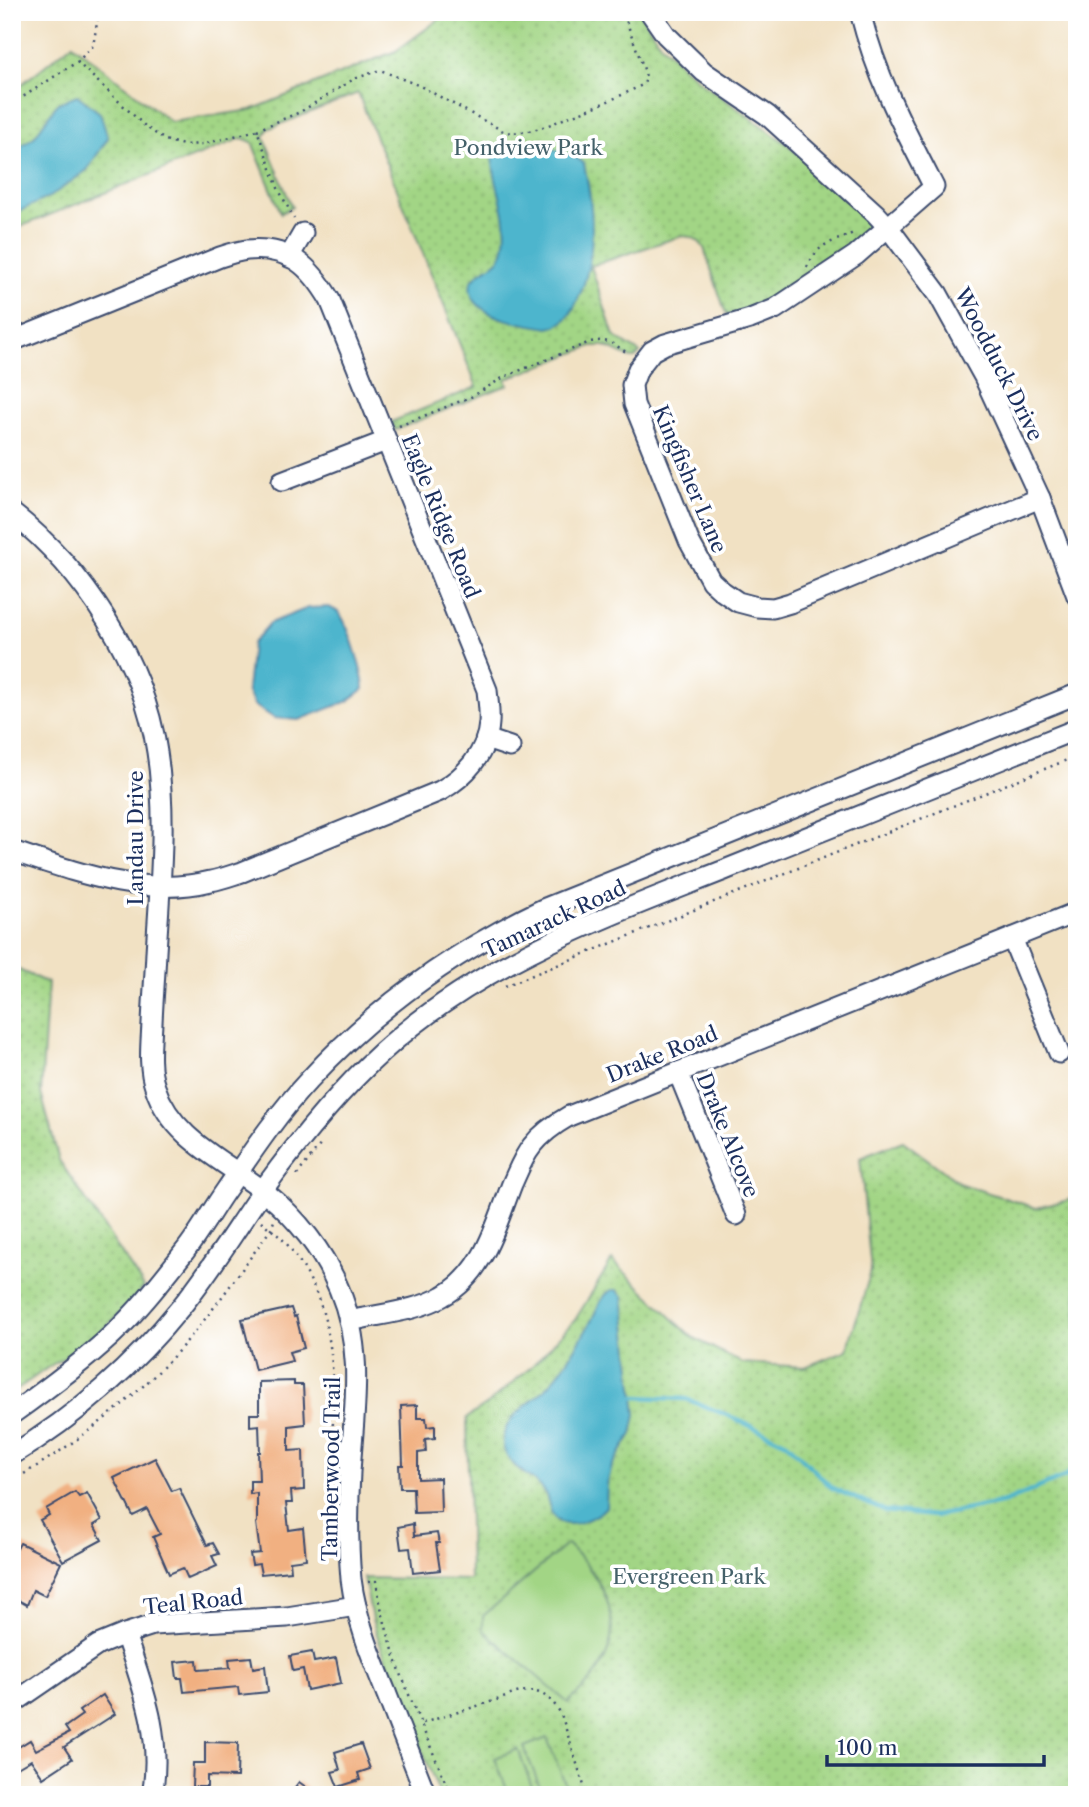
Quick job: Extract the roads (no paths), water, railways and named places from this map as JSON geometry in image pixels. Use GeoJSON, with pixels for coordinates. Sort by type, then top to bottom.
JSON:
{"type":"FeatureCollection","features":[{"type":"Feature","properties":{"kind":"street"},"geometry":{"type":"LineString","coordinates":[[860,12],[893,108],[934,187],[888,227]]}},
{"type":"Feature","properties":{"kind":"street","name":"Woodduck Drive"},"geometry":{"type":"LineString","coordinates":[[651,13],[666,35],[704,72],[767,115],[888,227],[938,294],[985,377],[1040,498],[1077,596]]}},
{"type":"Feature","properties":{"kind":"street","name":"Kingfisher Lane"},"geometry":{"type":"LineString","coordinates":[[888,227],[856,254],[775,309],[665,344],[653,351],[638,369],[632,385],[634,404],[700,564],[711,581],[738,601],[757,607],[773,608],[1040,498]]}},
{"type":"Feature","properties":{"kind":"street"},"geometry":{"type":"LineString","coordinates":[[289,257],[303,233]]}},
{"type":"Feature","properties":{"kind":"street","name":"Eagle Ridge Road"},"geometry":{"type":"LineString","coordinates":[[12,341],[220,257],[245,250],[268,250],[307,267],[330,300],[487,690],[489,722],[486,739],[474,762],[457,782],[242,872],[210,882],[160,887],[108,881],[12,851]]}},
{"type":"Feature","properties":{"kind":"street"},"geometry":{"type":"LineString","coordinates":[[282,481],[385,436]]}},
{"type":"Feature","properties":{"kind":"street","name":"Landau Drive"},"geometry":{"type":"LineString","coordinates":[[12,513],[36,532],[72,571],[96,604],[133,671],[148,709],[157,750],[162,799],[160,887],[150,1055],[154,1085],[166,1113],[179,1129],[238,1173]]}},
{"type":"Feature","properties":{"kind":"street","name":"Tamarack Road"},"geometry":{"type":"LineString","coordinates":[[12,1413],[52,1386],[133,1314],[185,1251],[238,1173],[308,1081],[383,1009],[423,979],[487,938],[552,905],[1077,694]]}},
{"type":"Feature","properties":{"kind":"street","name":"Tamarack Road"},"geometry":{"type":"LineString","coordinates":[[12,1455],[104,1388],[153,1340],[182,1306],[263,1191],[334,1100],[383,1051],[442,1004],[504,965],[585,926],[1077,729]]}},
{"type":"Feature","properties":{"kind":"street"},"geometry":{"type":"LineString","coordinates":[[486,739],[510,747]]}},
{"type":"Feature","properties":{"kind":"street","name":"Drake Road"},"geometry":{"type":"LineString","coordinates":[[350,1321],[424,1305],[456,1289],[468,1277],[487,1247],[521,1163],[530,1148],[555,1124],[569,1116],[1075,911]]}},
{"type":"Feature","properties":{"kind":"street"},"geometry":{"type":"LineString","coordinates":[[1012,938],[1059,1053]]}},
{"type":"Feature","properties":{"kind":"street","name":"Drake Alcove"},"geometry":{"type":"LineString","coordinates":[[678,1072],[736,1215]]}},
{"type":"Feature","properties":{"kind":"street","name":"Tamberwood Trail"},"geometry":{"type":"LineString","coordinates":[[238,1173],[280,1205],[308,1236],[328,1264],[340,1289],[350,1321],[357,1378],[348,1523],[351,1579],[369,1651],[426,1795]]}},
{"type":"Feature","properties":{"kind":"street","name":"Teal Road"},"geometry":{"type":"LineString","coordinates":[[12,1704],[98,1645],[153,1625],[286,1617],[356,1606]]}},
{"type":"Feature","properties":{"kind":"street"},"geometry":{"type":"LineString","coordinates":[[125,1634],[149,1704],[155,1744],[152,1795]]}},
{"type":"Feature","properties":{"kind":"water"},"geometry":{"type":"Polygon","coordinates":[[[77,95],[100,113],[108,138],[87,170],[51,196],[12,215],[12,152],[34,137],[58,103],[77,95]]]}},
{"type":"Feature","properties":{"kind":"water"},"geometry":{"type":"Polygon","coordinates":[[[510,143],[560,151],[584,164],[592,215],[588,267],[570,314],[564,321],[549,328],[495,316],[478,304],[470,290],[477,275],[496,262],[503,251],[505,220],[492,157],[495,149],[510,143]]]}},
{"type":"Feature","properties":{"kind":"water"},"geometry":{"type":"Polygon","coordinates":[[[329,607],[339,613],[347,628],[364,689],[348,701],[299,720],[274,718],[254,705],[247,690],[252,644],[270,623],[308,608],[329,607]]]}},
{"type":"Feature","properties":{"kind":"water"},"geometry":{"type":"Polygon","coordinates":[[[612,1290],[617,1290],[623,1296],[636,1415],[632,1434],[612,1466],[607,1485],[606,1507],[581,1522],[566,1524],[554,1517],[542,1488],[511,1462],[506,1455],[503,1439],[505,1430],[515,1415],[545,1390],[561,1370],[585,1333],[601,1301],[612,1290]]]}},
{"type":"Feature","properties":{"kind":"waterway"},"geometry":{"type":"LineString","coordinates":[[635,1397],[686,1399],[727,1415],[787,1443],[832,1488],[885,1511],[935,1516],[1005,1502],[1066,1476],[1077,1466]]}},
{"type":"Feature","properties":{"kind":"park label","name":"Pondview Park"},"geometry":{"type":"Point","coordinates":[528,147]}},
{"type":"Feature","properties":{"kind":"park label","name":"Evergreen Park"},"geometry":{"type":"Point","coordinates":[689,1576]}}]}
